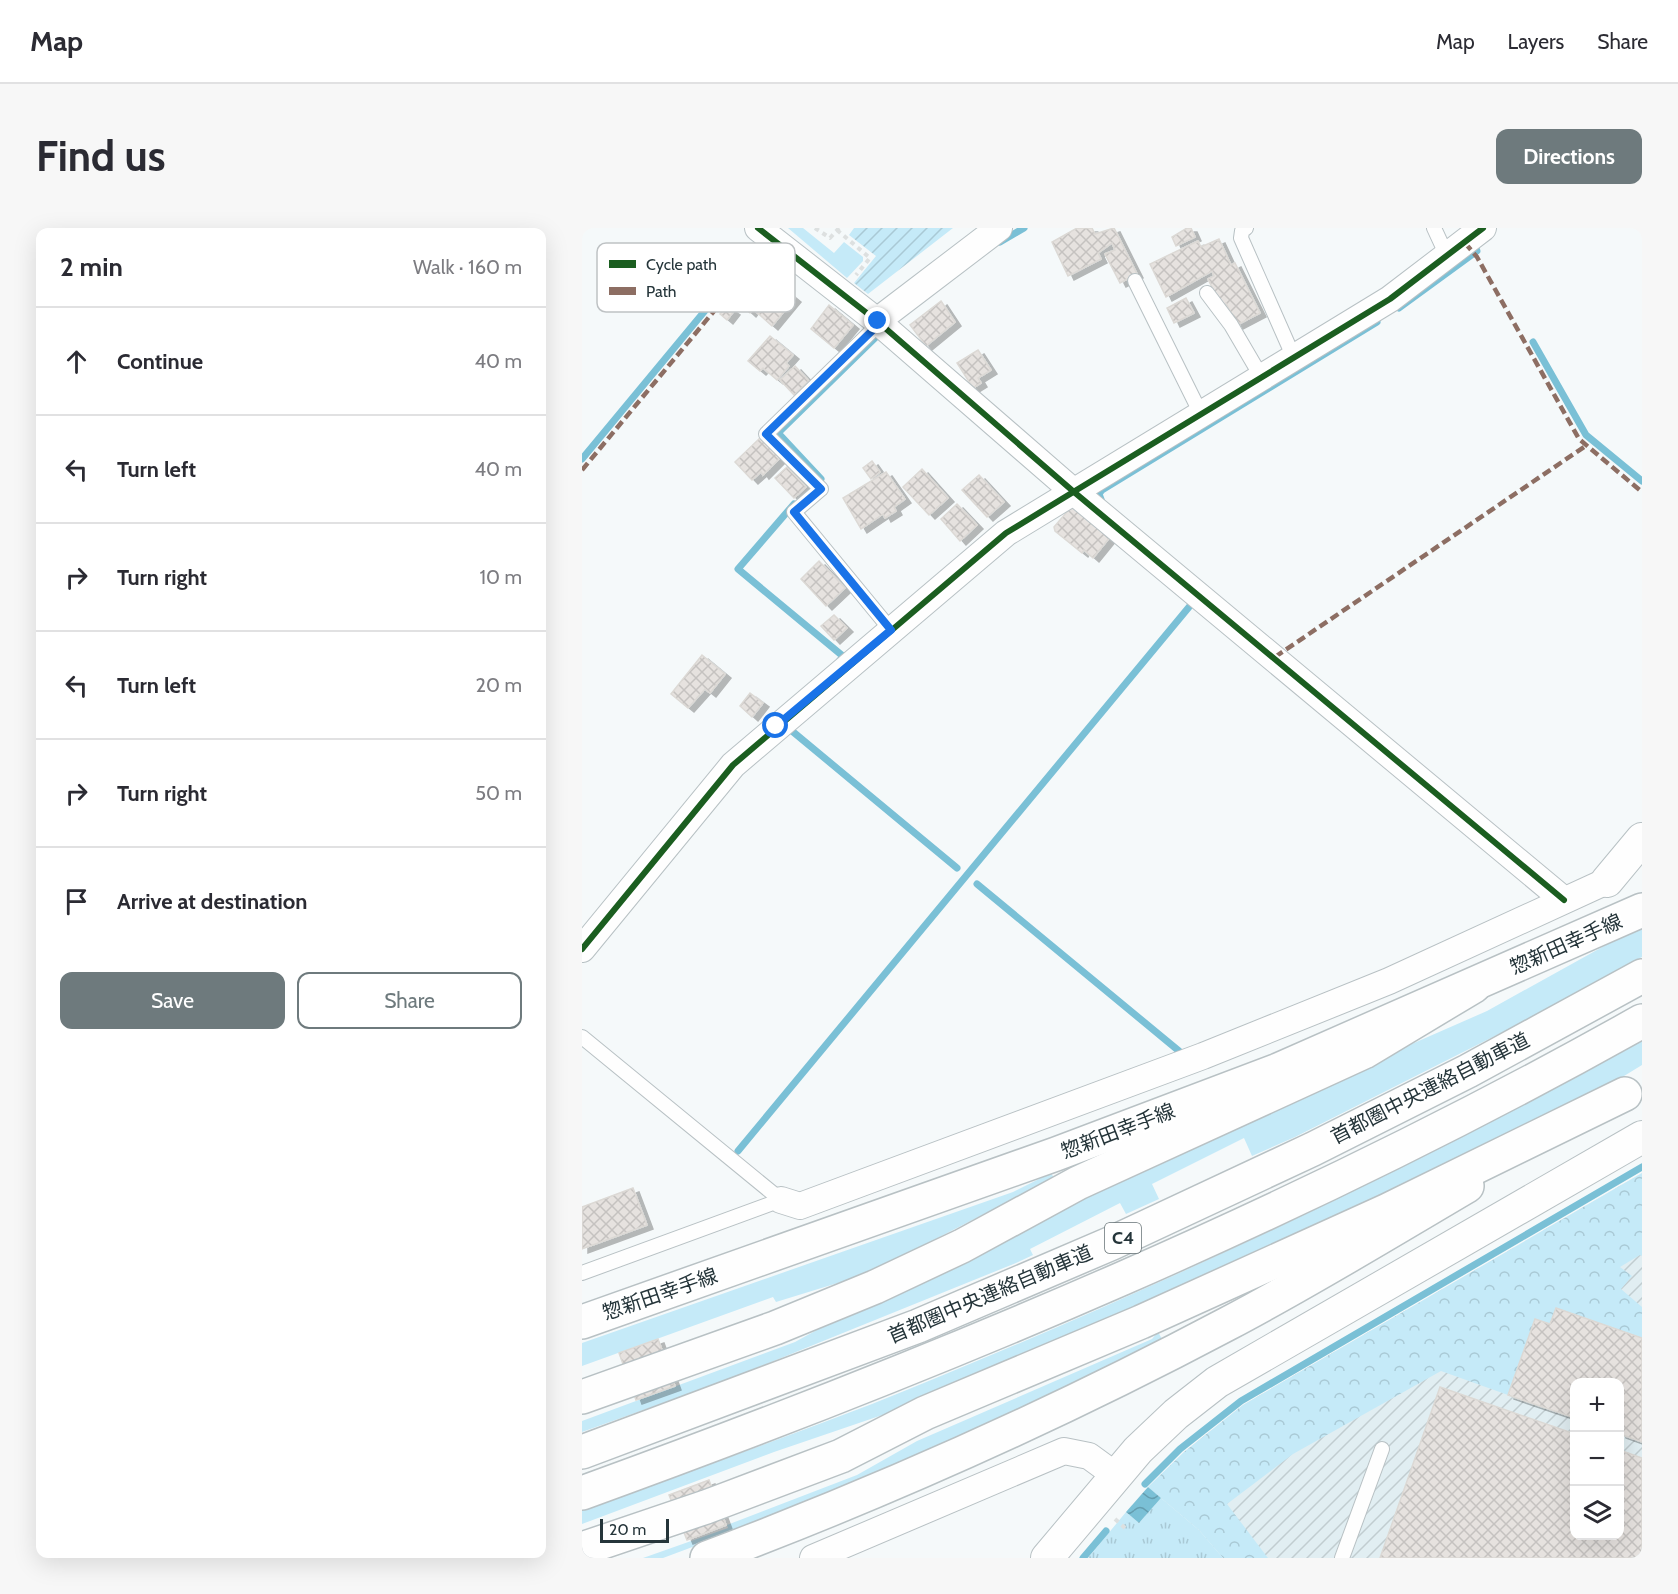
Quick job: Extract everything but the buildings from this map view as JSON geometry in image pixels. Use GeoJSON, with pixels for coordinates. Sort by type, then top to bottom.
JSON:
{"type":"FeatureCollection","features":[{"type":"Feature","properties":{"kind":"main road","name":"惣新田幸手線"},"geometry":{"type":"LineString","coordinates":[[582,1322],[1056,1154],[1278,1070],[1474,986],[1642,910]]}},
{"type":"Feature","properties":{"kind":"main road","name":"首都圏中央連絡自動車道"},"geometry":{"type":"LineString","coordinates":[[582,1452],[918,1326],[1112,1244],[1313,1149],[1468,1071],[1642,976]]}},
{"type":"Feature","properties":{"kind":"main road"},"geometry":{"type":"LineString","coordinates":[[582,1396],[775,1328],[875,1287],[963,1246],[1078,1183],[1364,1052],[1474,986]]}},
{"type":"Feature","properties":{"kind":"main road","name":"首都圏中央連絡自動車道"},"geometry":{"type":"LineString","coordinates":[[582,1493],[719,1443],[926,1362],[1123,1278],[1369,1164],[1642,1021]]}},
{"type":"Feature","properties":{"kind":"main road"},"geometry":{"type":"LineString","coordinates":[[582,1549],[706,1507],[842,1456],[925,1413],[1141,1322],[1376,1216],[1633,1089]]}},
{"type":"Feature","properties":{"kind":"main road"},"geometry":{"type":"LineString","coordinates":[[707,1558],[884,1487],[1035,1419],[1150,1363],[1306,1279],[1633,1089]]}},
{"type":"Feature","properties":{"kind":"street"},"geometry":{"type":"LineString","coordinates":[[758,228],[777,243]]}},
{"type":"Feature","properties":{"kind":"street"},"geometry":{"type":"LineString","coordinates":[[879,322],[999,228]]}},
{"type":"Feature","properties":{"kind":"street"},"geometry":{"type":"LineString","coordinates":[[582,949],[733,765],[1006,533],[1390,299],[1483,228]]}},
{"type":"Feature","properties":{"kind":"street"},"geometry":{"type":"LineString","coordinates":[[795,257],[879,322],[1074,492],[1564,900]]}},
{"type":"Feature","properties":{"kind":"street"},"geometry":{"type":"LineString","coordinates":[[781,1200],[800,1206],[1141,1080],[1389,981],[1607,881],[1642,838]]}},
{"type":"Feature","properties":{"kind":"street"},"geometry":{"type":"LineString","coordinates":[[1047,1558],[1115,1475],[1176,1414],[1217,1382],[1642,1137]]}},
{"type":"Feature","properties":{"kind":"street"},"geometry":{"type":"LineString","coordinates":[[813,1558],[1064,1451],[1089,1456],[1115,1475]]}},
{"type":"Feature","properties":{"kind":"lane"},"geometry":{"type":"LineString","coordinates":[[1246,228],[1242,231],[1241,238],[1294,358]]}},
{"type":"Feature","properties":{"kind":"lane"},"geometry":{"type":"LineString","coordinates":[[1434,228],[1448,256]]}},
{"type":"Feature","properties":{"kind":"lane"},"geometry":{"type":"LineString","coordinates":[[1135,281],[1201,414]]}},
{"type":"Feature","properties":{"kind":"lane"},"geometry":{"type":"LineString","coordinates":[[1207,292],[1231,325],[1262,378]]}},
{"type":"Feature","properties":{"kind":"lane"},"geometry":{"type":"LineString","coordinates":[[879,322],[766,434],[821,489],[794,512],[891,630]]}},
{"type":"Feature","properties":{"kind":"lane"},"geometry":{"type":"LineString","coordinates":[[582,1037],[781,1200]]}},
{"type":"Feature","properties":{"kind":"lane"},"geometry":{"type":"LineString","coordinates":[[582,1273],[781,1200]]}},
{"type":"Feature","properties":{"kind":"lane"},"geometry":{"type":"LineString","coordinates":[[1342,1558],[1382,1449]]}},
{"type":"Feature","properties":{"kind":"path"},"geometry":{"type":"LineString","coordinates":[[815,228],[830,238],[838,229],[870,258],[841,292]]}},
{"type":"Feature","properties":{"kind":"shaded area"},"geometry":{"type":"Polygon","coordinates":[[[1642,1173],[1642,1558],[1223,1558],[1199,1530],[1148,1487],[1184,1452],[1243,1405],[1642,1173]]]}},
{"type":"Feature","properties":{"kind":"green space"},"geometry":{"type":"Polygon","coordinates":[[[788,228],[803,228],[834,253],[844,242],[863,257],[863,261],[847,278],[788,228]]]}},
{"type":"Feature","properties":{"kind":"green space"},"geometry":{"type":"Polygon","coordinates":[[[854,228],[953,228],[868,294],[854,283],[876,256],[849,235],[854,228]]]}},
{"type":"Feature","properties":{"kind":"green space"},"geometry":{"type":"Polygon","coordinates":[[[1642,925],[1642,957],[1554,1006],[1295,1137],[1252,1156],[1244,1138],[1152,1184],[1159,1199],[1126,1214],[1120,1203],[1030,1249],[1033,1255],[1016,1263],[724,1381],[582,1432],[582,1421],[795,1342],[855,1309],[1284,1100],[1487,1011],[1642,925]]]}},
{"type":"Feature","properties":{"kind":"green space"},"geometry":{"type":"Polygon","coordinates":[[[1642,1041],[1642,1065],[1580,1103],[1247,1262],[900,1409],[774,1452],[582,1524],[582,1510],[872,1404],[1166,1279],[1454,1141],[1642,1041]]]}},
{"type":"Feature","properties":{"kind":"green space"},"geometry":{"type":"Polygon","coordinates":[[[1051,1173],[1054,1178],[887,1264],[854,1278],[776,1302],[773,1297],[582,1366],[582,1343],[1013,1192],[1051,1173]]]}},
{"type":"Feature","properties":{"kind":"green space"},"geometry":{"type":"Polygon","coordinates":[[[1642,1173],[1642,1256],[1620,1267],[1632,1276],[1621,1289],[1642,1307],[1642,1338],[1556,1308],[1550,1324],[1535,1319],[1508,1395],[1441,1371],[1293,1454],[1227,1504],[1268,1558],[1223,1558],[1199,1530],[1148,1487],[1184,1452],[1243,1405],[1642,1173]]]}},
{"type":"Feature","properties":{"kind":"green space"},"geometry":{"type":"Polygon","coordinates":[[[1158,1332],[1162,1339],[1145,1349],[958,1440],[754,1524],[663,1558],[643,1558],[728,1528],[727,1525],[857,1475],[917,1441],[1152,1339],[1158,1332]]]}},
{"type":"Feature","properties":{"kind":"green space"},"geometry":{"type":"Polygon","coordinates":[[[1161,1498],[1199,1530],[1223,1558],[1088,1558],[1126,1512],[1139,1523],[1161,1498]]]}},
{"type":"Feature","properties":{"kind":"water"},"geometry":{"type":"Polygon","coordinates":[[[1148,1487],[1161,1498],[1139,1523],[1126,1512],[1148,1487]]]}},
{"type":"Feature","properties":{"kind":"waterway"},"geometry":{"type":"LineString","coordinates":[[1000,242],[1024,228]]}},
{"type":"Feature","properties":{"kind":"waterway"},"geometry":{"type":"LineString","coordinates":[[1399,308],[1477,251],[1475,245]]}},
{"type":"Feature","properties":{"kind":"waterway"},"geometry":{"type":"LineString","coordinates":[[582,459],[704,312]]}},
{"type":"Feature","properties":{"kind":"waterway"},"geometry":{"type":"LineString","coordinates":[[1102,502],[1099,494],[1102,490],[1377,322]]}},
{"type":"Feature","properties":{"kind":"waterway"},"geometry":{"type":"LineString","coordinates":[[821,479],[778,433],[876,337]]}},
{"type":"Feature","properties":{"kind":"waterway"},"geometry":{"type":"LineString","coordinates":[[1533,342],[1586,435],[1642,481]]}},
{"type":"Feature","properties":{"kind":"waterway"},"geometry":{"type":"LineString","coordinates":[[794,504],[738,569],[844,657],[840,660]]}},
{"type":"Feature","properties":{"kind":"waterway"},"geometry":{"type":"LineString","coordinates":[[738,1151],[1194,601]]}},
{"type":"Feature","properties":{"kind":"waterway"},"geometry":{"type":"LineString","coordinates":[[792,731],[957,868]]}},
{"type":"Feature","properties":{"kind":"waterway"},"geometry":{"type":"LineString","coordinates":[[977,884],[1179,1051]]}},
{"type":"Feature","properties":{"kind":"waterway"},"geometry":{"type":"LineString","coordinates":[[1145,1484],[1180,1449],[1241,1401],[1642,1167]]}},
{"type":"Feature","properties":{"kind":"waterway"},"geometry":{"type":"LineString","coordinates":[[1083,1558],[1106,1531]]}},
{"type":"Feature","properties":{"kind":"marked path"},"geometry":{"type":"LineString","coordinates":[[1465,243],[1477,257],[1579,439],[1642,492]]}},
{"type":"Feature","properties":{"kind":"marked path"},"geometry":{"type":"LineString","coordinates":[[582,470],[713,312]]}},
{"type":"Feature","properties":{"kind":"marked path"},"geometry":{"type":"LineString","coordinates":[[1275,657],[1587,445]]}},
{"type":"Feature","properties":{"kind":"cycle path"},"geometry":{"type":"LineString","coordinates":[[758,228],[777,243]]}},
{"type":"Feature","properties":{"kind":"cycle path"},"geometry":{"type":"LineString","coordinates":[[582,949],[733,765],[1006,533],[1390,299],[1483,228]]}},
{"type":"Feature","properties":{"kind":"cycle path"},"geometry":{"type":"LineString","coordinates":[[795,257],[877,321],[1074,492],[1564,900]]}},
{"type":"Feature","properties":{"kind":"route"},"geometry":{"type":"LineString","coordinates":[[776,726],[891,630],[794,512],[821,489],[766,434],[880,323],[878,321]]}}]}
